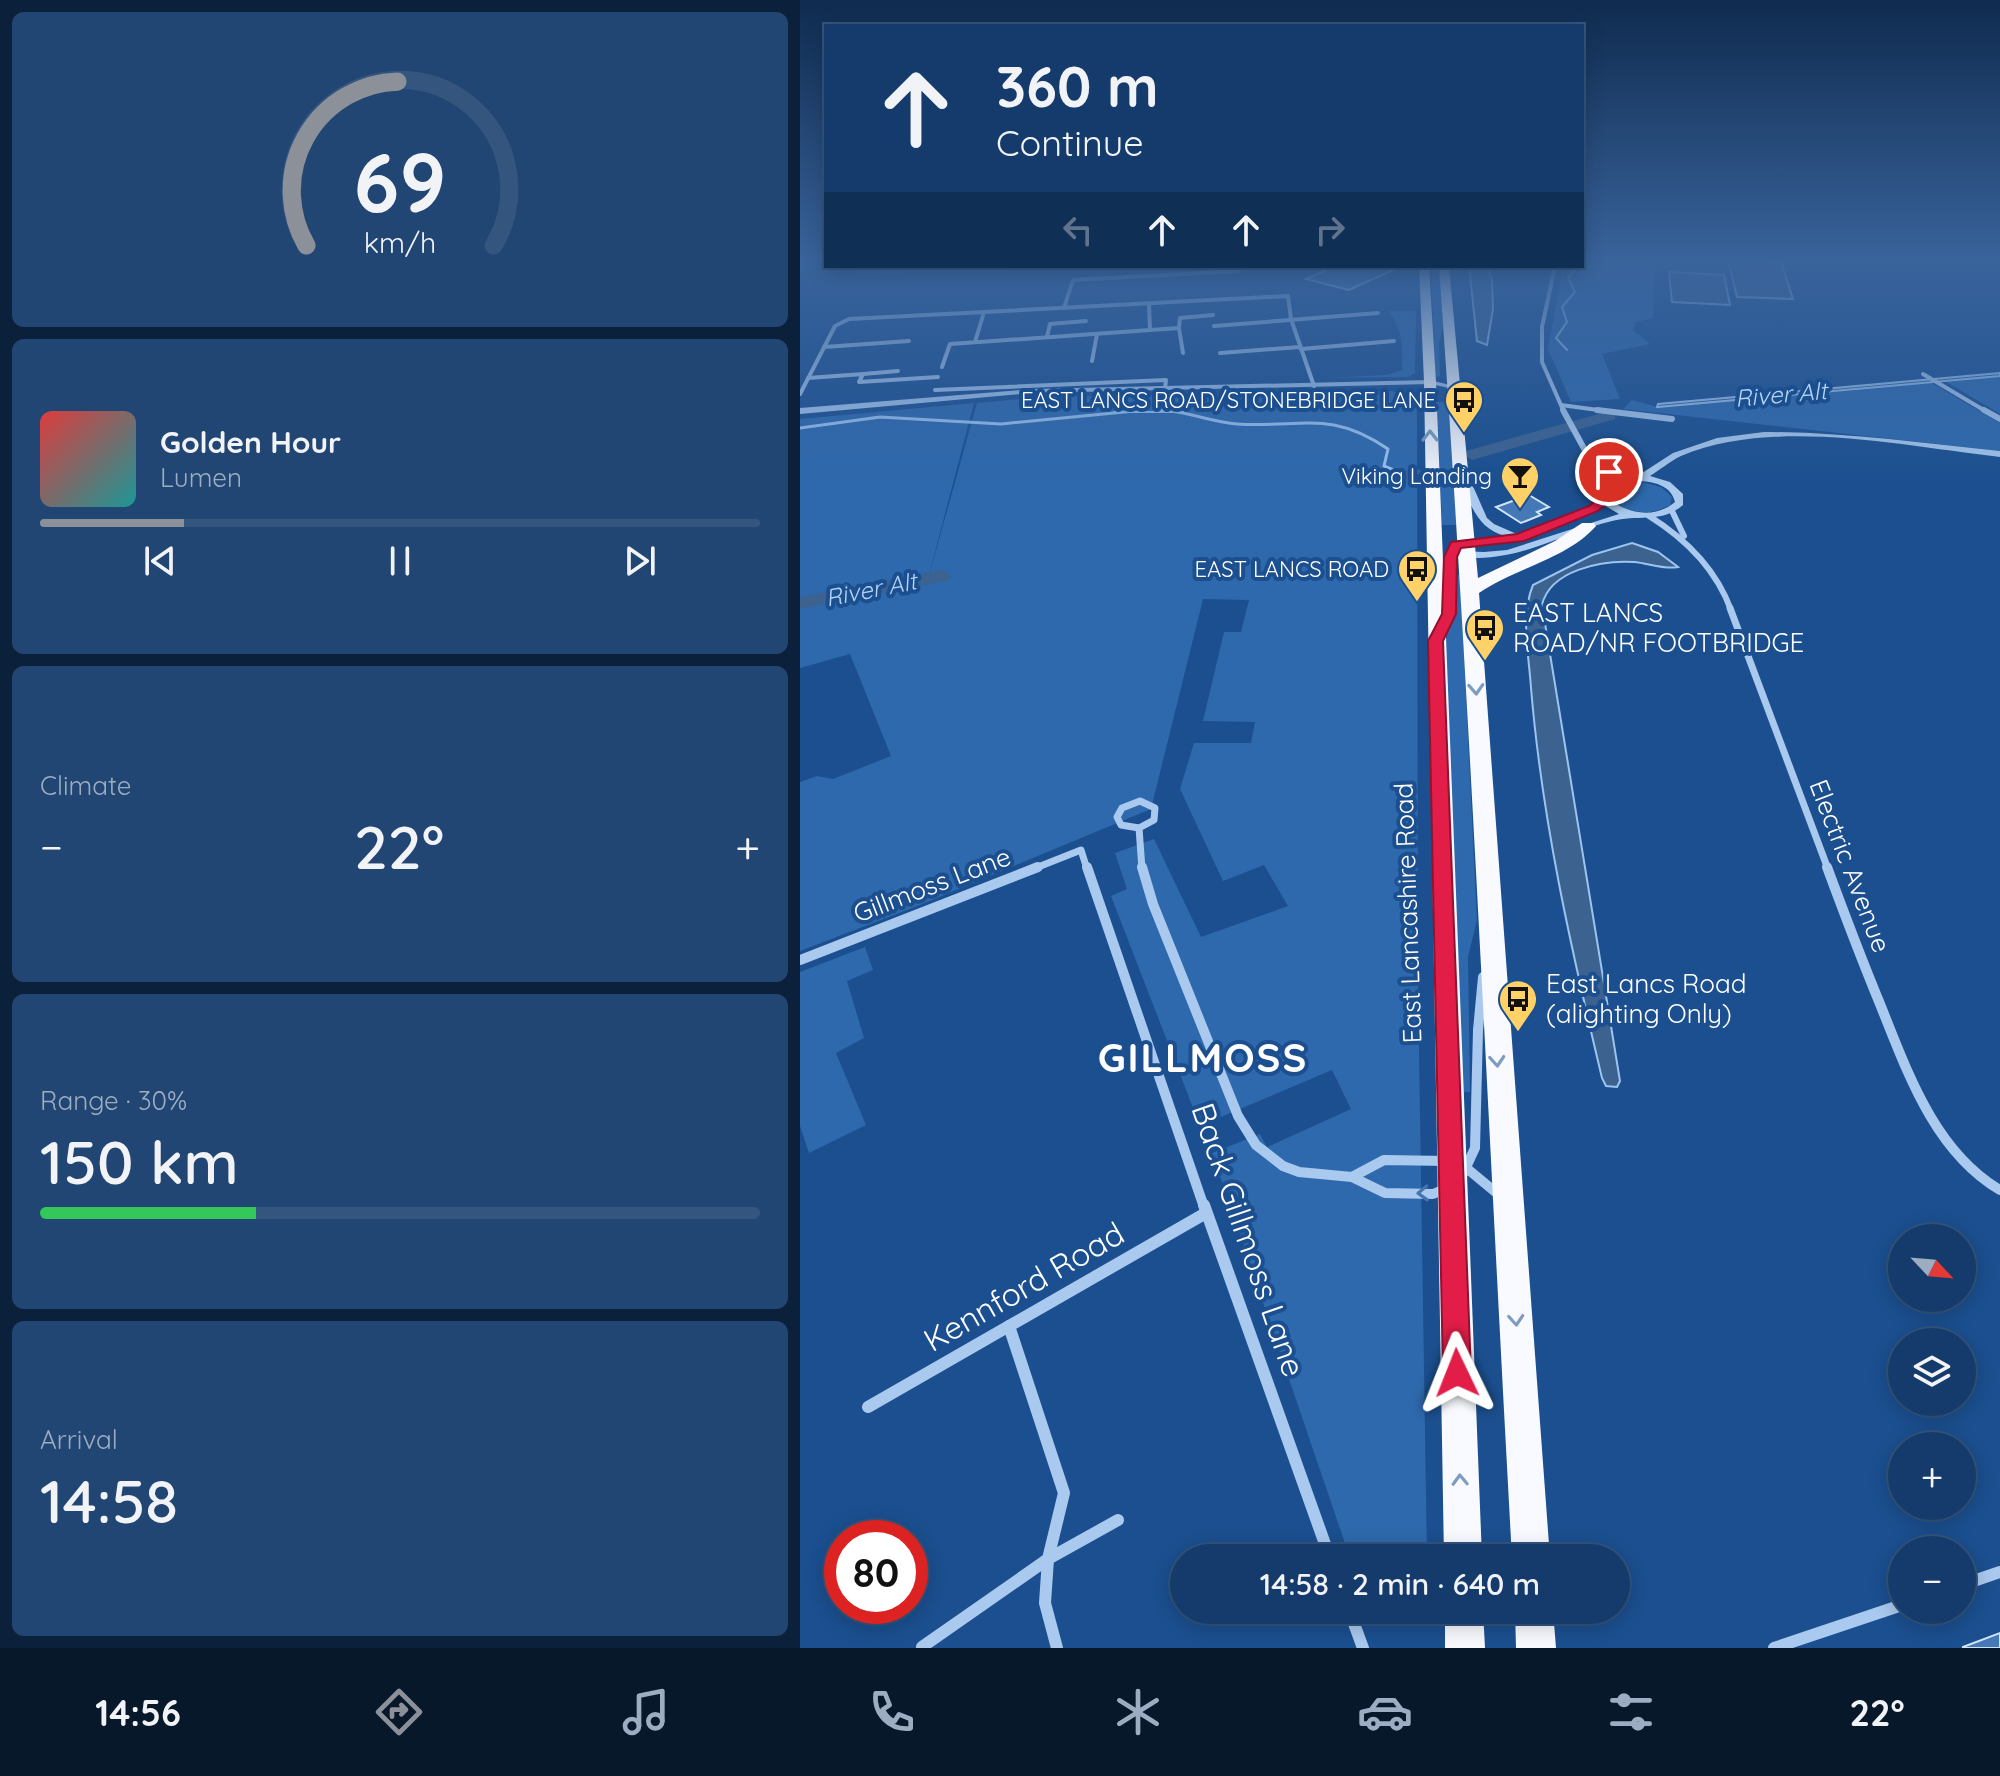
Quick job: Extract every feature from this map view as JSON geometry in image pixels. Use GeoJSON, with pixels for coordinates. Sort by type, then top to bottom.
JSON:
{"type":"FeatureCollection","features":[{"type":"Feature","properties":{"kind":"highway","name":"East Lancashire Road"},"geometry":{"type":"LineString","coordinates":[[1427,336],[1430,386],[1455,547],[1470,591],[1530,1544]]}},
{"type":"Feature","properties":{"kind":"highway","name":"East Lancashire Road"},"geometry":{"type":"LineString","coordinates":[[1450,336],[1460,468],[1455,547],[1436,641],[1457,1172],[1463,1544]]}},
{"type":"Feature","properties":{"kind":"highway"},"geometry":{"type":"LineString","coordinates":[[1470,591],[1491,576],[1571,541],[1588,526]]}},
{"type":"Feature","properties":{"kind":"highway"},"geometry":{"type":"LineString","coordinates":[[1464,1624],[1465,1648]]}},
{"type":"Feature","properties":{"kind":"highway"},"geometry":{"type":"LineString","coordinates":[[1535,1624],[1536,1648]]}},
{"type":"Feature","properties":{"kind":"street"},"geometry":{"type":"LineString","coordinates":[[800,394],[830,336]]}},
{"type":"Feature","properties":{"kind":"street"},"geometry":{"type":"LineString","coordinates":[[975,342],[977,336]]}},
{"type":"Feature","properties":{"kind":"street"},"geometry":{"type":"LineString","coordinates":[[942,367],[950,344],[1065,336]]}},
{"type":"Feature","properties":{"kind":"street"},"geometry":{"type":"LineString","coordinates":[[1092,361],[1097,336]]}},
{"type":"Feature","properties":{"kind":"street"},"geometry":{"type":"LineString","coordinates":[[1180,336],[1183,353]]}},
{"type":"Feature","properties":{"kind":"street"},"geometry":{"type":"LineString","coordinates":[[1297,336],[1314,386]]}},
{"type":"Feature","properties":{"kind":"street"},"geometry":{"type":"LineString","coordinates":[[1455,547],[1512,540],[1594,508],[1604,500],[1605,487],[1596,464],[1561,405],[1542,362],[1542,336]]}},
{"type":"Feature","properties":{"kind":"street"},"geometry":{"type":"LineString","coordinates":[[824,347],[909,341]]}},
{"type":"Feature","properties":{"kind":"street"},"geometry":{"type":"LineString","coordinates":[[1220,353],[1344,348],[1394,341]]}},
{"type":"Feature","properties":{"kind":"street"},"geometry":{"type":"LineString","coordinates":[[808,378],[898,371]]}},
{"type":"Feature","properties":{"kind":"street"},"geometry":{"type":"LineString","coordinates":[[863,374],[859,382],[938,377]]}},
{"type":"Feature","properties":{"kind":"street"},"geometry":{"type":"LineString","coordinates":[[1923,374],[2000,419]]}},
{"type":"Feature","properties":{"kind":"street"},"geometry":{"type":"LineString","coordinates":[[935,390],[1352,385],[1454,387]]}},
{"type":"Feature","properties":{"kind":"street"},"geometry":{"type":"LineString","coordinates":[[800,411],[1018,388]]}},
{"type":"Feature","properties":{"kind":"street"},"geometry":{"type":"LineString","coordinates":[[1561,405],[1656,420],[1672,419]]}},
{"type":"Feature","properties":{"kind":"street"},"geometry":{"type":"LineString","coordinates":[[1641,478],[1658,463],[1708,442],[1777,434],[1817,435],[2000,454]]}},
{"type":"Feature","properties":{"kind":"street"},"geometry":{"type":"LineString","coordinates":[[1668,485],[1667,475],[1673,459]]}},
{"type":"Feature","properties":{"kind":"street"},"geometry":{"type":"LineString","coordinates":[[1596,464],[1622,479]]}},
{"type":"Feature","properties":{"kind":"street"},"geometry":{"type":"LineString","coordinates":[[1460,468],[1487,527],[1506,534],[1530,534]]}},
{"type":"Feature","properties":{"kind":"street"},"geometry":{"type":"LineString","coordinates":[[1604,500],[1610,506],[1631,514],[1649,516],[1672,511],[1680,498],[1668,485],[1641,478],[1622,479],[1605,487]]}},
{"type":"Feature","properties":{"kind":"street","name":"Electric Avenue"},"geometry":{"type":"LineString","coordinates":[[1672,511],[1686,541]]}},
{"type":"Feature","properties":{"kind":"street"},"geometry":{"type":"LineString","coordinates":[[1455,547],[1524,551],[1588,526],[1631,514]]}},
{"type":"Feature","properties":{"kind":"street","name":"Electric Avenue"},"geometry":{"type":"LineString","coordinates":[[1649,516],[1686,541],[1708,563],[1725,594],[1856,945],[1912,1084],[1937,1127],[1971,1168],[1980,1178],[2000,1190]]}},
{"type":"Feature","properties":{"kind":"street"},"geometry":{"type":"LineString","coordinates":[[1134,802],[1150,803],[1157,810],[1156,817],[1139,828],[1121,825],[1119,812],[1134,802]]}},
{"type":"Feature","properties":{"kind":"street"},"geometry":{"type":"LineString","coordinates":[[1139,828],[1143,876],[1247,1134],[1266,1154],[1291,1169],[1317,1175],[1352,1177],[1385,1193],[1433,1194],[1457,1172],[1475,1148],[1478,1030],[1489,919]]}},
{"type":"Feature","properties":{"kind":"street","name":"Gillmoss Lane"},"geometry":{"type":"LineString","coordinates":[[800,960],[1081,850]]}},
{"type":"Feature","properties":{"kind":"street","name":"Back Gillmoss Lane"},"geometry":{"type":"LineString","coordinates":[[1081,850],[1206,1213],[1325,1544]]}},
{"type":"Feature","properties":{"kind":"street"},"geometry":{"type":"LineString","coordinates":[[1352,1177],[1384,1160],[1457,1172],[1496,1192],[1509,1209]]}},
{"type":"Feature","properties":{"kind":"street","name":"Kennford Road"},"geometry":{"type":"LineString","coordinates":[[868,1407],[1206,1213]]}},
{"type":"Feature","properties":{"kind":"street"},"geometry":{"type":"LineString","coordinates":[[1009,1326],[1064,1493],[1048,1559],[1045,1603],[1057,1648]]}},
{"type":"Feature","properties":{"kind":"street"},"geometry":{"type":"LineString","coordinates":[[922,1647],[1048,1559],[1118,1520]]}},
{"type":"Feature","properties":{"kind":"street"},"geometry":{"type":"LineString","coordinates":[[1976,1580],[2000,1572]]}},
{"type":"Feature","properties":{"kind":"street"},"geometry":{"type":"LineString","coordinates":[[1774,1648],[1888,1610]]}},
{"type":"Feature","properties":{"kind":"street"},"geometry":{"type":"LineString","coordinates":[[1354,1624],[1363,1648]]}},
{"type":"Feature","properties":{"kind":"shaded area"},"geometry":{"type":"Polygon","coordinates":[[[1400,336],[1416,336],[1415,373],[1408,377],[1320,378],[1387,375],[1402,370],[1400,336]]]}},
{"type":"Feature","properties":{"kind":"shaded area"},"geometry":{"type":"Polygon","coordinates":[[[1434,336],[1441,336],[1440,376],[1435,377],[1434,336]]]}},
{"type":"Feature","properties":{"kind":"shaded area"},"geometry":{"type":"Polygon","coordinates":[[[1550,336],[1640,336],[1650,344],[1602,354],[1620,399],[1571,402],[1548,349],[1550,336]]]}},
{"type":"Feature","properties":{"kind":"shaded area"},"geometry":{"type":"Polygon","coordinates":[[[2000,376],[2000,414],[1945,381],[2000,376]]]}},
{"type":"Feature","properties":{"kind":"shaded area"},"geometry":{"type":"Polygon","coordinates":[[[1930,382],[2000,423],[2000,451],[1623,409],[1632,400],[1658,407],[1930,382]]]}},
{"type":"Feature","properties":{"kind":"shaded area"},"geometry":{"type":"Polygon","coordinates":[[[1392,391],[1417,397],[1418,987],[1427,1544],[1345,1544],[1212,1153],[1260,1134],[1267,1147],[1351,1109],[1332,1070],[1200,1126],[1111,896],[1127,889],[1115,853],[1154,839],[1201,937],[1288,906],[1264,865],[1223,881],[1180,789],[1194,743],[1251,743],[1255,722],[1203,721],[1224,632],[1241,632],[1249,600],[1203,599],[1151,809],[800,951],[800,782],[817,776],[833,779],[891,756],[850,654],[800,668],[800,419],[974,403],[928,579],[977,403],[1043,397],[1392,391]]]}},
{"type":"Feature","properties":{"kind":"shaded area"},"geometry":{"type":"Polygon","coordinates":[[[1437,402],[1448,402],[1458,525],[1442,525],[1437,402]]]}},
{"type":"Feature","properties":{"kind":"shaded area"},"geometry":{"type":"Polygon","coordinates":[[[1642,482],[1661,487],[1672,497],[1670,505],[1656,511],[1641,512],[1626,509],[1612,501],[1611,491],[1622,483],[1642,482]]]}},
{"type":"Feature","properties":{"kind":"shaded area"},"geometry":{"type":"Polygon","coordinates":[[[1455,575],[1460,575],[1477,920],[1468,957],[1470,1092],[1462,1092],[1444,639],[1452,618],[1455,575]]]}},
{"type":"Feature","properties":{"kind":"shaded area"},"geometry":{"type":"Polygon","coordinates":[[[865,947],[873,970],[847,981],[864,1038],[836,1053],[866,1125],[809,1153],[800,1126],[800,972],[865,947]]]}},
{"type":"Feature","properties":{"kind":"water"},"geometry":{"type":"Polygon","coordinates":[[[1476,336],[1489,336],[1487,345],[1477,341],[1476,336]]]}},
{"type":"Feature","properties":{"kind":"water"},"geometry":{"type":"Polygon","coordinates":[[[2000,373],[2000,376],[1657,407],[1658,404],[2000,373]]]}},
{"type":"Feature","properties":{"kind":"water"},"geometry":{"type":"Polygon","coordinates":[[[1632,543],[1658,552],[1678,567],[1634,562],[1593,565],[1566,575],[1555,583],[1542,605],[1620,1081],[1617,1087],[1606,1086],[1602,1078],[1559,884],[1542,786],[1526,623],[1533,585],[1592,555],[1632,543]]]}},
{"type":"Feature","properties":{"kind":"building","name":"Viking Landing"},"geometry":{"type":"Polygon","coordinates":[[[1529,495],[1549,507],[1537,512],[1541,515],[1521,523],[1496,507],[1529,495]]]}},
{"type":"Feature","properties":{"kind":"building"},"geometry":{"type":"Polygon","coordinates":[[[2000,1633],[2000,1648],[1963,1648],[1963,1647],[2000,1633]]]}},
{"type":"Feature","properties":{"kind":"waterway"},"geometry":{"type":"LineString","coordinates":[[1557,336],[1567,350]]}},
{"type":"Feature","properties":{"kind":"waterway"},"geometry":{"type":"LineString","coordinates":[[1124,412],[1145,410]]}},
{"type":"Feature","properties":{"kind":"waterway"},"geometry":{"type":"LineString","coordinates":[[1157,410],[1178,412]]}},
{"type":"Feature","properties":{"kind":"waterway"},"geometry":{"type":"LineString","coordinates":[[1114,412],[1124,412]]}},
{"type":"Feature","properties":{"kind":"waterway"},"geometry":{"type":"LineString","coordinates":[[800,428],[880,417],[1001,424],[1124,412]]}},
{"type":"Feature","properties":{"kind":"waterway"},"geometry":{"type":"LineString","coordinates":[[1124,412],[1178,412]]}},
{"type":"Feature","properties":{"kind":"waterway"},"geometry":{"type":"LineString","coordinates":[[1178,412],[1183,412]]}},
{"type":"Feature","properties":{"kind":"waterway"},"geometry":{"type":"LineString","coordinates":[[1178,412],[1237,424],[1314,423],[1349,429],[1388,449],[1384,466],[1405,475]]}},
{"type":"Feature","properties":{"kind":"waterway","name":"River Alt"},"geometry":{"type":"LineString","coordinates":[[1472,455],[1609,416]]}},
{"type":"Feature","properties":{"kind":"waterway","name":"River Alt"},"geometry":{"type":"LineString","coordinates":[[1401,477],[1414,472]]}},
{"type":"Feature","properties":{"kind":"waterway","name":"River Alt"},"geometry":{"type":"LineString","coordinates":[[800,603],[942,576]]}},
{"type":"Feature","properties":{"kind":"place","name":"EAST LANCS ROAD/STONEBRIDGE LANE"},"geometry":{"type":"Point","coordinates":[1464,434]}},
{"type":"Feature","properties":{"kind":"place","name":"Viking Landing"},"geometry":{"type":"Point","coordinates":[1520,510]}},
{"type":"Feature","properties":{"kind":"place","name":"EAST LANCS ROAD"},"geometry":{"type":"Point","coordinates":[1417,603]}},
{"type":"Feature","properties":{"kind":"place","name":"EAST LANCS ROAD/NR FOOTBRIDGE"},"geometry":{"type":"Point","coordinates":[1485,662]}},
{"type":"Feature","properties":{"kind":"place","name":"East Lancs Road (alighting Only)"},"geometry":{"type":"Point","coordinates":[1518,1033]}},
{"type":"Feature","properties":{"kind":"district","name":"GILLMOSS"},"geometry":{"type":"Point","coordinates":[1203,1058]}},
{"type":"Feature","properties":{"kind":"route"},"geometry":{"type":"LineString","coordinates":[[1457,1373],[1436,641],[1449,614],[1450,557],[1456,544],[1463,541],[1520,538],[1594,508],[1604,500],[1605,487],[1596,464],[1609,472]]}}]}
